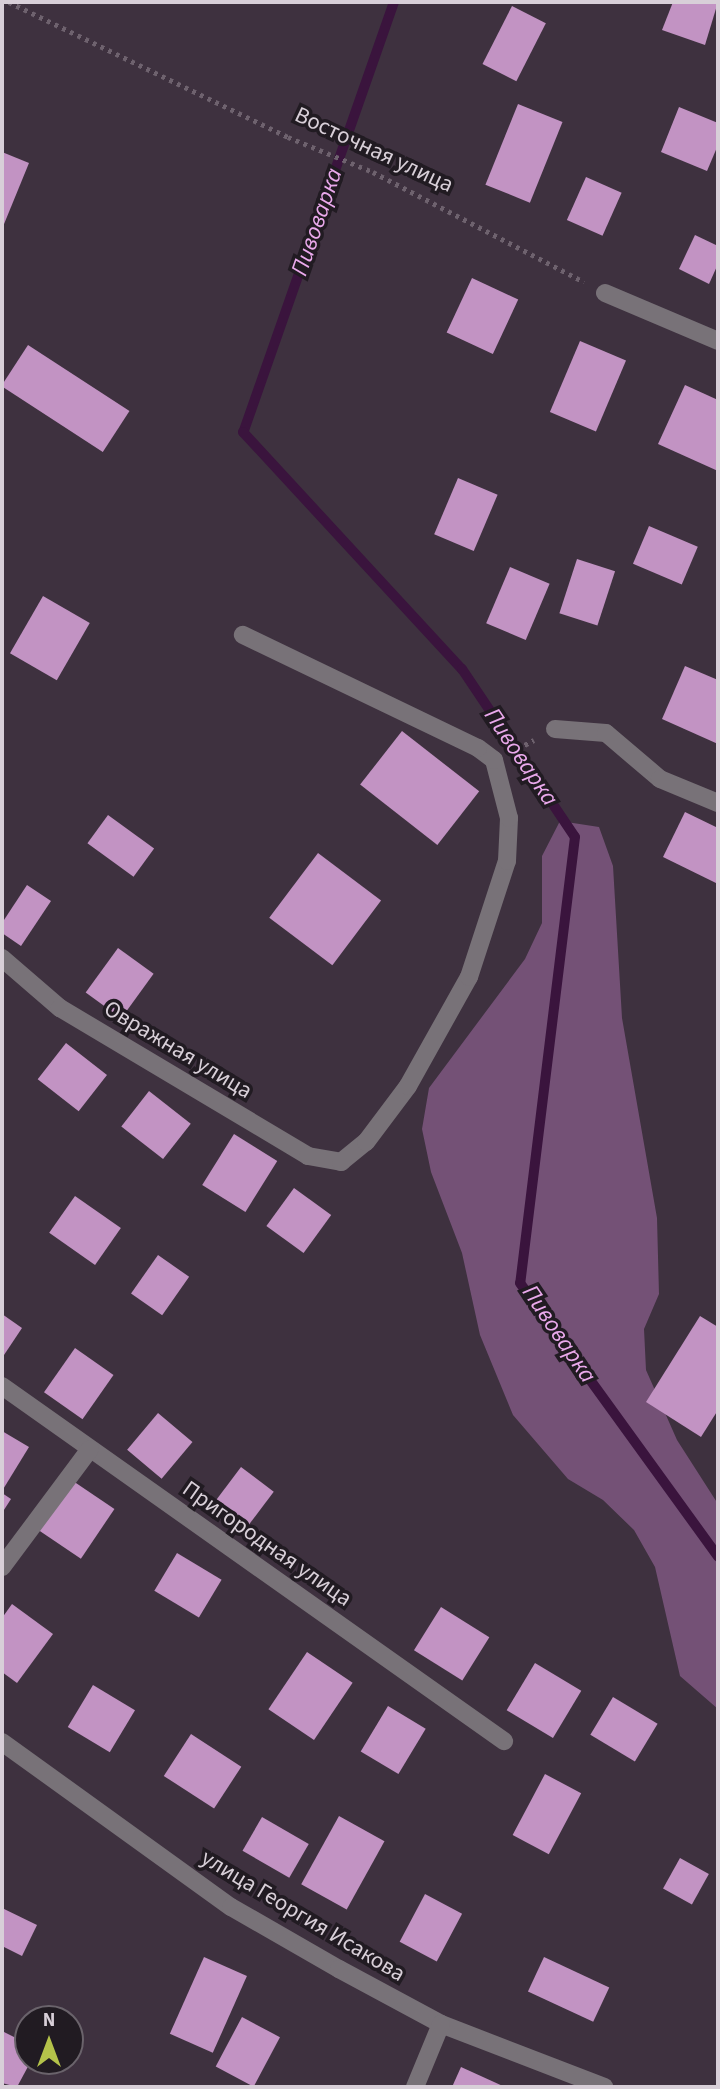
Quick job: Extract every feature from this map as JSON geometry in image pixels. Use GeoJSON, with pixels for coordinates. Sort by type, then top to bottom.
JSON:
{"type":"FeatureCollection","features":[{"type":"Feature","properties":{"kind":"street"},"geometry":{"type":"LineString","coordinates":[[605,293],[718,341]]}},
{"type":"Feature","properties":{"kind":"street"},"geometry":{"type":"LineString","coordinates":[[243,635],[478,748],[494,760]]}},
{"type":"Feature","properties":{"kind":"street"},"geometry":{"type":"LineString","coordinates":[[555,729],[606,733],[660,779],[718,803]]}},
{"type":"Feature","properties":{"kind":"street","name":"Овражная улица"},"geometry":{"type":"LineString","coordinates":[[2,958],[60,1008],[308,1156],[341,1162],[366,1142],[408,1087],[469,976],[507,861],[509,818],[494,760]]}},
{"type":"Feature","properties":{"kind":"street","name":"Пригородная улица"},"geometry":{"type":"LineString","coordinates":[[2,1386],[504,1741]]}},
{"type":"Feature","properties":{"kind":"street"},"geometry":{"type":"LineString","coordinates":[[2,1567],[90,1449]]}},
{"type":"Feature","properties":{"kind":"street","name":"улица Георгия Исакова"},"geometry":{"type":"LineString","coordinates":[[2,1742],[231,1907],[442,2024],[604,2087]]}},
{"type":"Feature","properties":{"kind":"street"},"geometry":{"type":"LineString","coordinates":[[415,2087],[442,2024]]}},
{"type":"Feature","properties":{"kind":"path","name":"Восточная улица"},"geometry":{"type":"LineString","coordinates":[[9,2],[288,137],[373,172],[605,293]]}},
{"type":"Feature","properties":{"kind":"path"},"geometry":{"type":"LineString","coordinates":[[494,760],[555,729]]}},
{"type":"Feature","properties":{"kind":"shaded area"},"geometry":{"type":"Polygon","coordinates":[[[560,821],[599,827],[613,866],[622,1018],[657,1218],[659,1294],[644,1329],[646,1370],[677,1440],[718,1504],[718,1709],[680,1676],[655,1567],[634,1530],[603,1500],[568,1479],[513,1415],[480,1335],[462,1253],[431,1172],[422,1129],[429,1088],[525,959],[542,923],[542,856],[560,821]]]}},
{"type":"Feature","properties":{"kind":"building"},"geometry":{"type":"Polygon","coordinates":[[[673,2],[718,2],[705,45],[662,30],[673,2]]]}},
{"type":"Feature","properties":{"kind":"building"},"geometry":{"type":"Polygon","coordinates":[[[512,6],[546,23],[516,81],[482,64],[512,6]]]}},
{"type":"Feature","properties":{"kind":"building"},"geometry":{"type":"Polygon","coordinates":[[[518,104],[563,122],[530,203],[485,185],[518,104]]]}},
{"type":"Feature","properties":{"kind":"building"},"geometry":{"type":"Polygon","coordinates":[[[679,107],[718,123],[718,145],[707,171],[661,152],[679,107]]]}},
{"type":"Feature","properties":{"kind":"building"},"geometry":{"type":"Polygon","coordinates":[[[2,152],[29,163],[2,229],[2,152]]]}},
{"type":"Feature","properties":{"kind":"building"},"geometry":{"type":"Polygon","coordinates":[[[586,177],[622,193],[603,236],[567,220],[586,177]]]}},
{"type":"Feature","properties":{"kind":"building"},"geometry":{"type":"Polygon","coordinates":[[[695,235],[718,246],[718,264],[709,284],[679,269],[695,235]]]}},
{"type":"Feature","properties":{"kind":"building"},"geometry":{"type":"Polygon","coordinates":[[[472,278],[518,300],[493,354],[447,332],[472,278]]]}},
{"type":"Feature","properties":{"kind":"building"},"geometry":{"type":"Polygon","coordinates":[[[580,341],[626,361],[596,431],[550,412],[580,341]]]}},
{"type":"Feature","properties":{"kind":"building"},"geometry":{"type":"Polygon","coordinates":[[[28,345],[129,411],[103,452],[2,387],[28,345]]]}},
{"type":"Feature","properties":{"kind":"building"},"geometry":{"type":"Polygon","coordinates":[[[685,385],[718,400],[718,471],[658,444],[685,385]]]}},
{"type":"Feature","properties":{"kind":"building"},"geometry":{"type":"Polygon","coordinates":[[[458,478],[498,495],[474,551],[434,534],[458,478]]]}},
{"type":"Feature","properties":{"kind":"building"},"geometry":{"type":"Polygon","coordinates":[[[649,526],[698,547],[682,584],[633,564],[649,526]]]}},
{"type":"Feature","properties":{"kind":"building"},"geometry":{"type":"Polygon","coordinates":[[[577,559],[615,571],[597,626],[559,613],[577,559]]]}},
{"type":"Feature","properties":{"kind":"building"},"geometry":{"type":"Polygon","coordinates":[[[510,567],[550,584],[526,640],[486,623],[510,567]]]}},
{"type":"Feature","properties":{"kind":"building"},"geometry":{"type":"Polygon","coordinates":[[[43,596],[90,623],[57,680],[10,653],[43,596]]]}},
{"type":"Feature","properties":{"kind":"building"},"geometry":{"type":"Polygon","coordinates":[[[685,666],[718,680],[718,744],[662,719],[685,666]]]}},
{"type":"Feature","properties":{"kind":"building"},"geometry":{"type":"Polygon","coordinates":[[[402,731],[479,791],[437,845],[360,785],[402,731]]]}},
{"type":"Feature","properties":{"kind":"building"},"geometry":{"type":"Polygon","coordinates":[[[685,812],[718,828],[718,884],[663,857],[685,812]]]}},
{"type":"Feature","properties":{"kind":"building"},"geometry":{"type":"Polygon","coordinates":[[[108,815],[154,849],[134,877],[87,843],[108,815]]]}},
{"type":"Feature","properties":{"kind":"building"},"geometry":{"type":"Polygon","coordinates":[[[318,853],[381,901],[332,965],[269,918],[318,853]]]}},
{"type":"Feature","properties":{"kind":"building"},"geometry":{"type":"Polygon","coordinates":[[[27,885],[51,901],[21,946],[2,933],[2,923],[27,885]]]}},
{"type":"Feature","properties":{"kind":"building"},"geometry":{"type":"Polygon","coordinates":[[[118,948],[154,974],[121,1018],[86,992],[118,948]]]}},
{"type":"Feature","properties":{"kind":"building"},"geometry":{"type":"Polygon","coordinates":[[[66,1043],[107,1075],[79,1111],[38,1079],[66,1043]]]}},
{"type":"Feature","properties":{"kind":"building"},"geometry":{"type":"Polygon","coordinates":[[[149,1091],[191,1124],[163,1159],[121,1126],[149,1091]]]}},
{"type":"Feature","properties":{"kind":"building"},"geometry":{"type":"Polygon","coordinates":[[[234,1134],[277,1161],[245,1212],[202,1185],[234,1134]]]}},
{"type":"Feature","properties":{"kind":"building"},"geometry":{"type":"Polygon","coordinates":[[[294,1188],[331,1215],[304,1253],[266,1226],[294,1188]]]}},
{"type":"Feature","properties":{"kind":"building"},"geometry":{"type":"Polygon","coordinates":[[[75,1196],[121,1228],[95,1265],[49,1233],[75,1196]]]}},
{"type":"Feature","properties":{"kind":"building"},"geometry":{"type":"Polygon","coordinates":[[[158,1255],[189,1277],[162,1315],[131,1294],[158,1255]]]}},
{"type":"Feature","properties":{"kind":"building"},"geometry":{"type":"Polygon","coordinates":[[[2,1314],[22,1328],[2,1358],[2,1314]]]}},
{"type":"Feature","properties":{"kind":"building"},"geometry":{"type":"Polygon","coordinates":[[[700,1316],[718,1327],[718,1410],[701,1437],[646,1402],[700,1316]]]}},
{"type":"Feature","properties":{"kind":"building"},"geometry":{"type":"Polygon","coordinates":[[[75,1348],[114,1375],[83,1419],[44,1392],[75,1348]]]}},
{"type":"Feature","properties":{"kind":"building"},"geometry":{"type":"Polygon","coordinates":[[[158,1413],[192,1442],[162,1479],[127,1450],[158,1413]]]}},
{"type":"Feature","properties":{"kind":"building"},"geometry":{"type":"Polygon","coordinates":[[[2,1431],[29,1447],[2,1491],[2,1431]]]}},
{"type":"Feature","properties":{"kind":"building"},"geometry":{"type":"Polygon","coordinates":[[[241,1467],[274,1492],[241,1535],[209,1510],[241,1467]]]}},
{"type":"Feature","properties":{"kind":"building"},"geometry":{"type":"Polygon","coordinates":[[[73,1481],[114,1509],[81,1559],[39,1531],[73,1481]]]}},
{"type":"Feature","properties":{"kind":"building"},"geometry":{"type":"Polygon","coordinates":[[[2,1493],[11,1499],[2,1513],[2,1493]]]}},
{"type":"Feature","properties":{"kind":"building"},"geometry":{"type":"Polygon","coordinates":[[[177,1553],[222,1580],[199,1617],[154,1591],[177,1553]]]}},
{"type":"Feature","properties":{"kind":"building"},"geometry":{"type":"Polygon","coordinates":[[[12,1604],[53,1634],[17,1683],[2,1672],[2,1618],[12,1604]]]}},
{"type":"Feature","properties":{"kind":"building"},"geometry":{"type":"Polygon","coordinates":[[[441,1607],[489,1637],[462,1680],[414,1650],[441,1607]]]}},
{"type":"Feature","properties":{"kind":"building"},"geometry":{"type":"Polygon","coordinates":[[[307,1652],[353,1683],[314,1740],[268,1709],[307,1652]]]}},
{"type":"Feature","properties":{"kind":"building"},"geometry":{"type":"Polygon","coordinates":[[[535,1663],[581,1691],[553,1738],[507,1710],[535,1663]]]}},
{"type":"Feature","properties":{"kind":"building"},"geometry":{"type":"Polygon","coordinates":[[[93,1685],[135,1710],[110,1752],[68,1727],[93,1685]]]}},
{"type":"Feature","properties":{"kind":"building"},"geometry":{"type":"Polygon","coordinates":[[[613,1697],[658,1724],[635,1761],[590,1735],[613,1697]]]}},
{"type":"Feature","properties":{"kind":"building"},"geometry":{"type":"Polygon","coordinates":[[[388,1706],[426,1729],[398,1774],[361,1751],[388,1706]]]}},
{"type":"Feature","properties":{"kind":"building"},"geometry":{"type":"Polygon","coordinates":[[[191,1734],[241,1767],[214,1809],[164,1776],[191,1734]]]}},
{"type":"Feature","properties":{"kind":"building"},"geometry":{"type":"Polygon","coordinates":[[[545,1774],[581,1793],[549,1854],[513,1835],[545,1774]]]}},
{"type":"Feature","properties":{"kind":"building"},"geometry":{"type":"Polygon","coordinates":[[[339,1816],[384,1841],[347,1909],[301,1884],[339,1816]]]}},
{"type":"Feature","properties":{"kind":"building"},"geometry":{"type":"Polygon","coordinates":[[[262,1817],[309,1844],[289,1878],[242,1851],[262,1817]]]}},
{"type":"Feature","properties":{"kind":"building"},"geometry":{"type":"Polygon","coordinates":[[[680,1858],[709,1874],[692,1905],[663,1889],[680,1858]]]}},
{"type":"Feature","properties":{"kind":"building"},"geometry":{"type":"Polygon","coordinates":[[[425,1894],[462,1914],[437,1961],[400,1942],[425,1894]]]}},
{"type":"Feature","properties":{"kind":"building"},"geometry":{"type":"Polygon","coordinates":[[[2,1908],[37,1925],[22,1956],[2,1946],[2,1908]]]}},
{"type":"Feature","properties":{"kind":"building"},"geometry":{"type":"Polygon","coordinates":[[[204,1957],[247,1976],[213,2053],[170,2034],[204,1957]]]}},
{"type":"Feature","properties":{"kind":"building"},"geometry":{"type":"Polygon","coordinates":[[[544,1957],[609,1987],[593,2022],[528,1991],[544,1957]]]}},
{"type":"Feature","properties":{"kind":"building"},"geometry":{"type":"Polygon","coordinates":[[[242,2017],[280,2037],[254,2087],[216,2066],[242,2017]]]}},
{"type":"Feature","properties":{"kind":"building"},"geometry":{"type":"Polygon","coordinates":[[[2,2031],[14,2037],[14,2075],[23,2075],[17,2087],[2,2083],[2,2031]]]}},
{"type":"Feature","properties":{"kind":"building"},"geometry":{"type":"Polygon","coordinates":[[[461,2067],[505,2087],[452,2087],[461,2067]]]}},
{"type":"Feature","properties":{"kind":"waterway","name":"Пивоварка"},"geometry":{"type":"LineString","coordinates":[[394,2],[243,432],[462,669],[575,837],[520,1283],[718,1557]]}}]}
